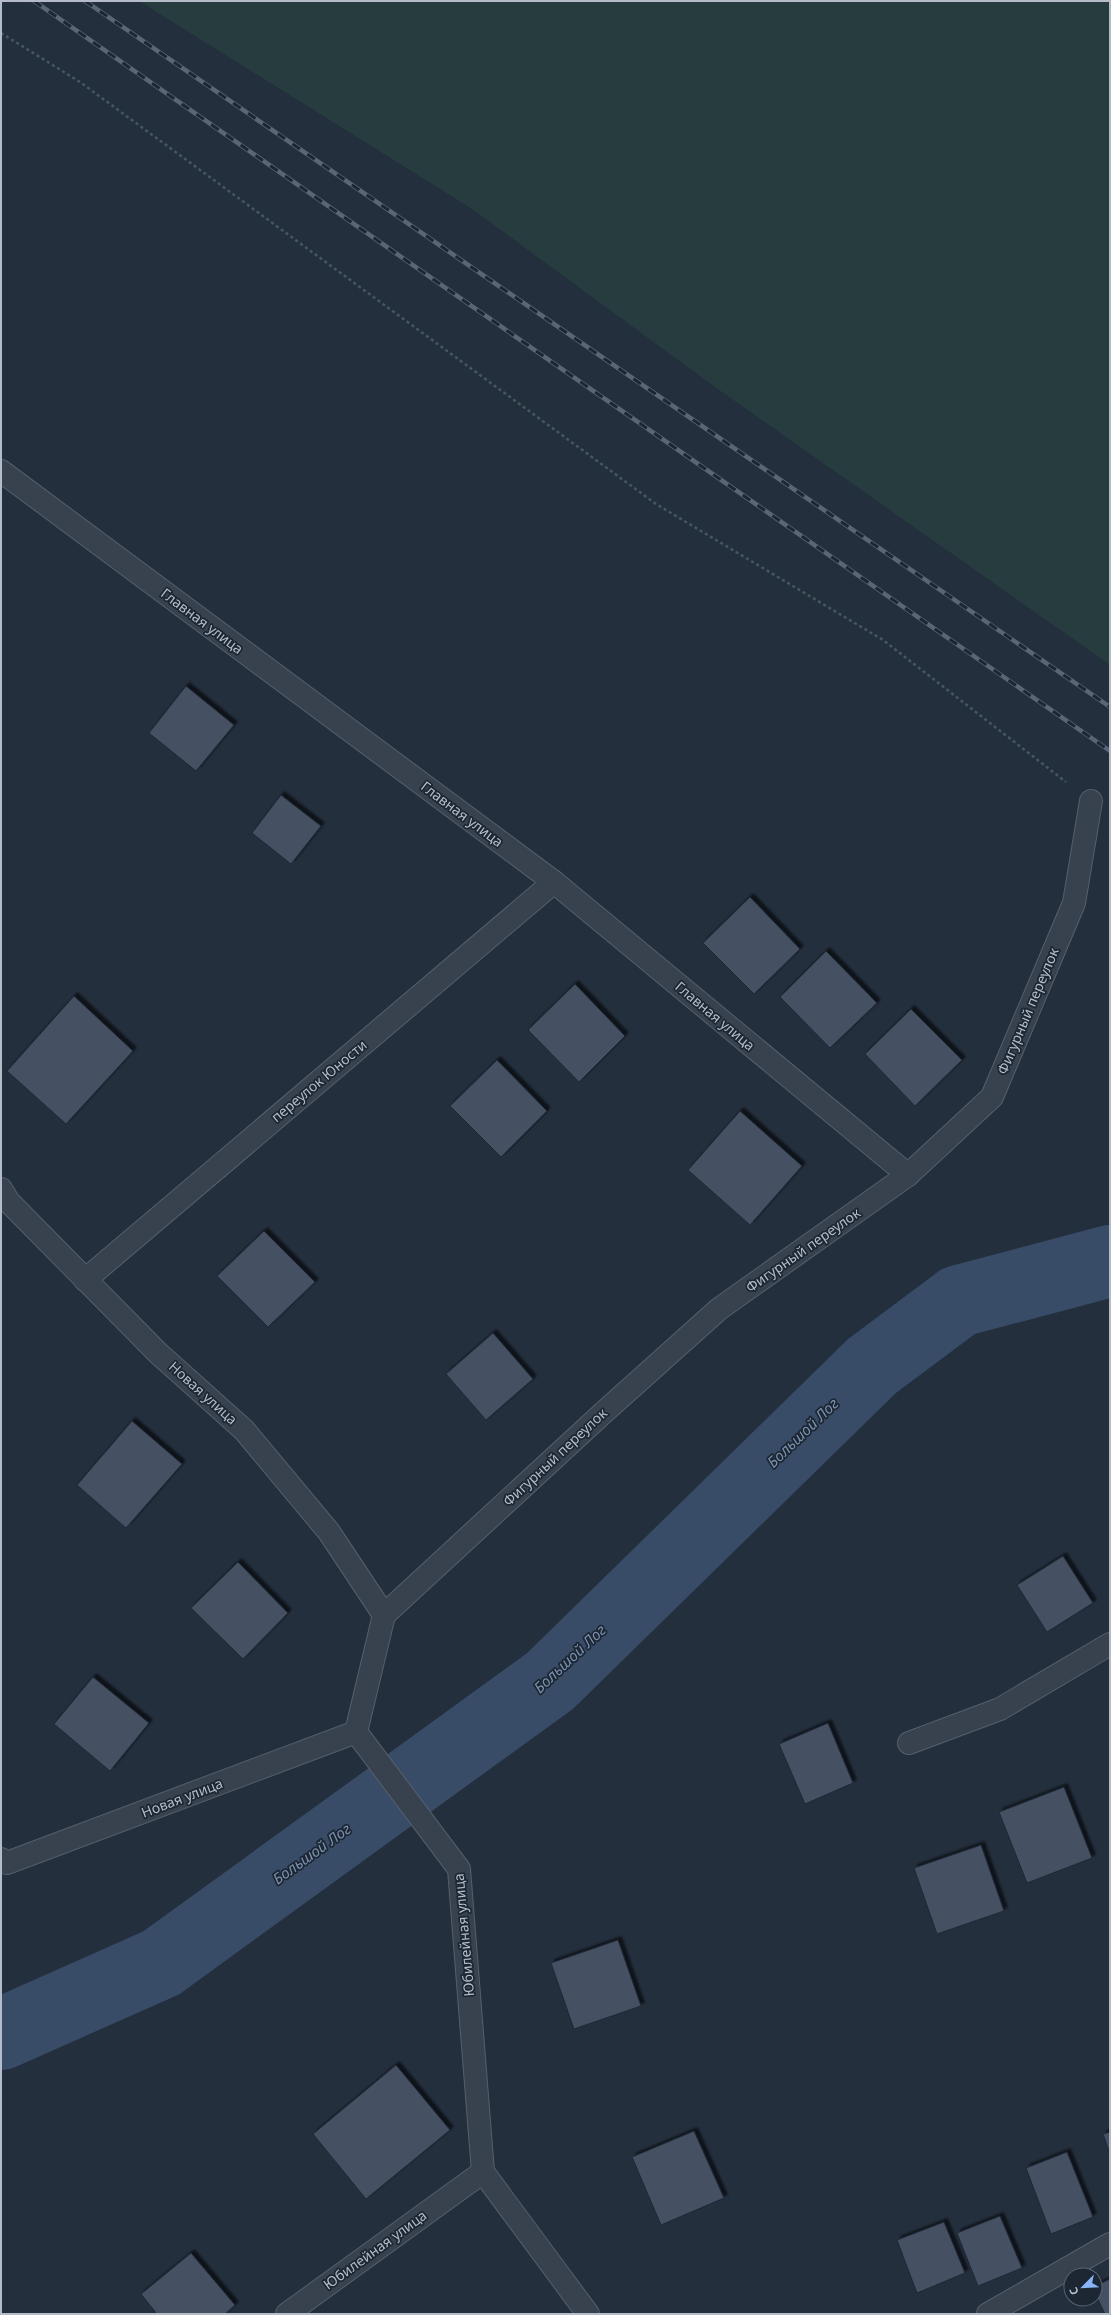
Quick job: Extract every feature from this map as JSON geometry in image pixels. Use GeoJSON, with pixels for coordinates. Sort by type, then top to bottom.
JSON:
{"type":"FeatureCollection","features":[{"type":"Feature","properties":{"kind":"street","name":"Главная улица"},"geometry":{"type":"LineString","coordinates":[[1,471],[554,882],[908,1175]]}},
{"type":"Feature","properties":{"kind":"street","name":"Фигурный переулок"},"geometry":{"type":"LineString","coordinates":[[384,1615],[603,1413],[719,1309],[908,1175],[992,1097],[1074,903],[1091,801]]}},
{"type":"Feature","properties":{"kind":"street","name":"переулок Юности"},"geometry":{"type":"LineString","coordinates":[[85,1280],[554,882]]}},
{"type":"Feature","properties":{"kind":"street","name":"Новая улица"},"geometry":{"type":"LineString","coordinates":[[1,1189],[9,1202],[158,1353],[244,1430],[329,1532],[384,1615]]}},
{"type":"Feature","properties":{"kind":"street"},"geometry":{"type":"LineString","coordinates":[[356,1732],[384,1615]]}},
{"type":"Feature","properties":{"kind":"street"},"geometry":{"type":"LineString","coordinates":[[909,1742],[1000,1709],[1110,1644]]}},
{"type":"Feature","properties":{"kind":"street","name":"Новая улица"},"geometry":{"type":"LineString","coordinates":[[3,1863],[356,1732]]}},
{"type":"Feature","properties":{"kind":"street","name":"Юбилейная улица"},"geometry":{"type":"LineString","coordinates":[[287,2314],[483,2172],[459,1869],[356,1732]]}},
{"type":"Feature","properties":{"kind":"street"},"geometry":{"type":"LineString","coordinates":[[483,2172],[588,2314]]}},
{"type":"Feature","properties":{"kind":"street"},"geometry":{"type":"LineString","coordinates":[[988,2314],[1110,2244]]}},
{"type":"Feature","properties":{"kind":"path"},"geometry":{"type":"LineString","coordinates":[[1,33],[80,82],[656,504],[883,640],[1091,801]]}},
{"type":"Feature","properties":{"kind":"green space"},"geometry":{"type":"Polygon","coordinates":[[[139,1],[1110,1],[1110,665],[715,387],[472,209],[139,1]]]}},
{"type":"Feature","properties":{"kind":"building"},"geometry":{"type":"Polygon","coordinates":[[[186,686],[234,725],[196,771],[149,733],[186,686]]]}},
{"type":"Feature","properties":{"kind":"building"},"geometry":{"type":"Polygon","coordinates":[[[281,795],[321,826],[291,864],[252,833],[281,795]]]}},
{"type":"Feature","properties":{"kind":"building"},"geometry":{"type":"Polygon","coordinates":[[[750,897],[800,949],[754,994],[703,943],[750,897]]]}},
{"type":"Feature","properties":{"kind":"building"},"geometry":{"type":"Polygon","coordinates":[[[826,951],[877,1003],[830,1048],[780,997],[826,951]]]}},
{"type":"Feature","properties":{"kind":"building"},"geometry":{"type":"Polygon","coordinates":[[[575,984],[625,1036],[579,1082],[528,1030],[575,984]]]}},
{"type":"Feature","properties":{"kind":"building"},"geometry":{"type":"Polygon","coordinates":[[[74,996],[133,1051],[66,1124],[7,1071],[74,996]]]}},
{"type":"Feature","properties":{"kind":"building"},"geometry":{"type":"Polygon","coordinates":[[[911,1009],[962,1060],[915,1106],[865,1054],[911,1009]]]}},
{"type":"Feature","properties":{"kind":"building"},"geometry":{"type":"Polygon","coordinates":[[[497,1060],[547,1111],[501,1157],[450,1106],[497,1060]]]}},
{"type":"Feature","properties":{"kind":"building"},"geometry":{"type":"Polygon","coordinates":[[[740,1111],[802,1166],[750,1225],[688,1170],[740,1111]]]}},
{"type":"Feature","properties":{"kind":"building"},"geometry":{"type":"Polygon","coordinates":[[[264,1231],[315,1282],[268,1327],[217,1276],[264,1231]]]}},
{"type":"Feature","properties":{"kind":"building"},"geometry":{"type":"Polygon","coordinates":[[[493,1333],[533,1379],[486,1420],[446,1374],[493,1333]]]}},
{"type":"Feature","properties":{"kind":"building"},"geometry":{"type":"Polygon","coordinates":[[[132,1421],[182,1464],[126,1528],[77,1485],[132,1421]]]}},
{"type":"Feature","properties":{"kind":"building"},"geometry":{"type":"Polygon","coordinates":[[[1063,1556],[1093,1603],[1047,1632],[1017,1585],[1063,1556]]]}},
{"type":"Feature","properties":{"kind":"building"},"geometry":{"type":"Polygon","coordinates":[[[238,1562],[288,1613],[243,1659],[191,1608],[238,1562]]]}},
{"type":"Feature","properties":{"kind":"building"},"geometry":{"type":"Polygon","coordinates":[[[93,1677],[149,1723],[110,1771],[54,1724],[93,1677]]]}},
{"type":"Feature","properties":{"kind":"building"},"geometry":{"type":"Polygon","coordinates":[[[828,1723],[853,1783],[805,1804],[779,1744],[828,1723]]]}},
{"type":"Feature","properties":{"kind":"building"},"geometry":{"type":"Polygon","coordinates":[[[1064,1787],[1092,1858],[1027,1883],[999,1812],[1064,1787]]]}},
{"type":"Feature","properties":{"kind":"building"},"geometry":{"type":"Polygon","coordinates":[[[981,1845],[1004,1911],[937,1934],[914,1868],[981,1845]]]}},
{"type":"Feature","properties":{"kind":"building"},"geometry":{"type":"Polygon","coordinates":[[[618,1940],[641,2006],[574,2029],[551,1963],[618,1940]]]}},
{"type":"Feature","properties":{"kind":"building"},"geometry":{"type":"Polygon","coordinates":[[[396,2065],[450,2130],[366,2199],[313,2134],[396,2065]]]}},
{"type":"Feature","properties":{"kind":"building"},"geometry":{"type":"Polygon","coordinates":[[[694,2131],[724,2198],[661,2225],[632,2157],[694,2131]]]}},
{"type":"Feature","properties":{"kind":"building"},"geometry":{"type":"Polygon","coordinates":[[[1110,2132],[1110,2154],[1103,2134],[1110,2132]]]}},
{"type":"Feature","properties":{"kind":"building"},"geometry":{"type":"Polygon","coordinates":[[[1067,2152],[1093,2217],[1051,2234],[1026,2168],[1067,2152]]]}},
{"type":"Feature","properties":{"kind":"building"},"geometry":{"type":"Polygon","coordinates":[[[1000,2216],[1022,2268],[978,2286],[957,2233],[1000,2216]]]}},
{"type":"Feature","properties":{"kind":"building"},"geometry":{"type":"Polygon","coordinates":[[[944,2222],[965,2273],[917,2293],[897,2240],[944,2222]]]}},
{"type":"Feature","properties":{"kind":"building"},"geometry":{"type":"Polygon","coordinates":[[[191,2253],[235,2305],[225,2314],[157,2314],[141,2294],[191,2253]]]}},
{"type":"Feature","properties":{"kind":"building"},"geometry":{"type":"Polygon","coordinates":[[[1110,2279],[1110,2314],[1105,2314],[1102,2307],[1103,2307],[1103,2282],[1110,2279]]]}},
{"type":"Feature","properties":{"kind":"waterway","name":"Большой Лог"},"geometry":{"type":"LineString","coordinates":[[1,2034],[161,1963],[550,1681],[872,1366],[959,1301],[1110,1261]]}},
{"type":"Feature","properties":{"kind":"railway"},"geometry":{"type":"LineString","coordinates":[[34,1],[1110,751]]}},
{"type":"Feature","properties":{"kind":"railway"},"geometry":{"type":"LineString","coordinates":[[85,1],[1110,707]]}}]}
